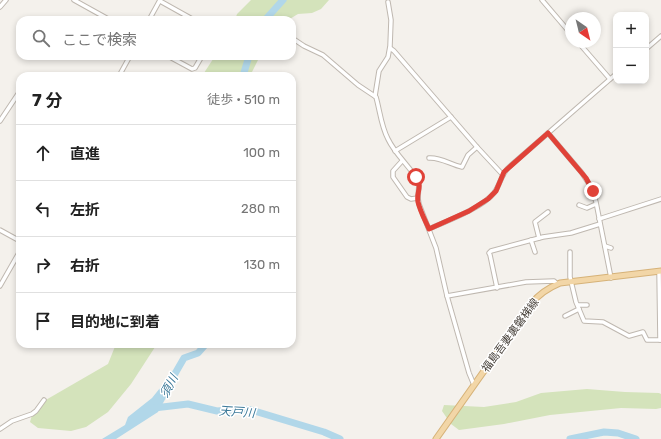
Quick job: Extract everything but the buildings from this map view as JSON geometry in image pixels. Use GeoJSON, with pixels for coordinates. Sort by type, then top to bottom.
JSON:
{"type":"FeatureCollection","features":[{"type":"Feature","properties":{"kind":"main road","name":"福島吾妻裏磐梯線"},"geometry":{"type":"LineString","coordinates":[[438,437],[536,298],[546,289],[557,284],[660,271]]}},
{"type":"Feature","properties":{"kind":"street"},"geometry":{"type":"LineString","coordinates":[[0,7],[6,0]]}},
{"type":"Feature","properties":{"kind":"street"},"geometry":{"type":"LineString","coordinates":[[74,0],[103,16]]}},
{"type":"Feature","properties":{"kind":"street"},"geometry":{"type":"LineString","coordinates":[[151,16],[160,0],[187,16]]}},
{"type":"Feature","properties":{"kind":"street"},"geometry":{"type":"LineString","coordinates":[[542,0],[565,27]]}},
{"type":"Feature","properties":{"kind":"street"},"geometry":{"type":"LineString","coordinates":[[388,2],[391,20],[390,48],[388,57],[378,71],[375,96],[386,135],[395,151],[419,181],[419,204],[436,248],[447,296],[469,373],[474,385]]}},
{"type":"Feature","properties":{"kind":"street"},"geometry":{"type":"LineString","coordinates":[[647,48],[661,36]]}},
{"type":"Feature","properties":{"kind":"street"},"geometry":{"type":"LineString","coordinates":[[296,41],[323,55],[358,85],[375,96]]}},
{"type":"Feature","properties":{"kind":"street"},"geometry":{"type":"LineString","coordinates":[[390,48],[477,147],[503,174]]}},
{"type":"Feature","properties":{"kind":"street"},"geometry":{"type":"LineString","coordinates":[[583,48],[610,80]]}},
{"type":"Feature","properties":{"kind":"street"},"geometry":{"type":"LineString","coordinates":[[121,72],[128,60]]}},
{"type":"Feature","properties":{"kind":"street"},"geometry":{"type":"LineString","coordinates":[[175,60],[192,69],[195,68],[200,60]]}},
{"type":"Feature","properties":{"kind":"street"},"geometry":{"type":"LineString","coordinates":[[429,229],[469,211],[488,199],[496,191],[503,174],[508,168],[613,77]]}},
{"type":"Feature","properties":{"kind":"street"},"geometry":{"type":"LineString","coordinates":[[0,121],[16,97]]}},
{"type":"Feature","properties":{"kind":"street"},"geometry":{"type":"LineString","coordinates":[[395,151],[452,117]]}},
{"type":"Feature","properties":{"kind":"street"},"geometry":{"type":"LineString","coordinates":[[548,133],[591,186],[611,278]]}},
{"type":"Feature","properties":{"kind":"street"},"geometry":{"type":"LineString","coordinates":[[429,158],[433,157],[462,167],[468,155],[477,147]]}},
{"type":"Feature","properties":{"kind":"street"},"geometry":{"type":"LineString","coordinates":[[402,160],[393,171],[393,177],[407,197],[411,199],[418,198]]}},
{"type":"Feature","properties":{"kind":"street"},"geometry":{"type":"LineString","coordinates":[[599,219],[661,199]]}},
{"type":"Feature","properties":{"kind":"street"},"geometry":{"type":"LineString","coordinates":[[579,205],[587,208],[596,204]]}},
{"type":"Feature","properties":{"kind":"street"},"geometry":{"type":"LineString","coordinates":[[538,238],[534,226],[535,222],[548,212]]}},
{"type":"Feature","properties":{"kind":"street"},"geometry":{"type":"LineString","coordinates":[[497,288],[489,253],[538,238],[571,233],[600,224]]}},
{"type":"Feature","properties":{"kind":"street"},"geometry":{"type":"LineString","coordinates":[[0,230],[16,239]]}},
{"type":"Feature","properties":{"kind":"street"},"geometry":{"type":"LineString","coordinates":[[531,240],[535,252]]}},
{"type":"Feature","properties":{"kind":"street"},"geometry":{"type":"LineString","coordinates":[[604,246],[611,248]]}},
{"type":"Feature","properties":{"kind":"street"},"geometry":{"type":"LineString","coordinates":[[570,252],[571,282],[578,307],[584,321],[603,322],[629,336],[643,332],[647,340],[661,340],[660,271]]}},
{"type":"Feature","properties":{"kind":"street"},"geometry":{"type":"LineString","coordinates":[[0,286],[16,258]]}},
{"type":"Feature","properties":{"kind":"street"},"geometry":{"type":"LineString","coordinates":[[447,296],[526,282],[554,281],[557,284]]}},
{"type":"Feature","properties":{"kind":"street"},"geometry":{"type":"LineString","coordinates":[[565,316],[578,307],[587,304]]}},
{"type":"Feature","properties":{"kind":"street"},"geometry":{"type":"LineString","coordinates":[[0,429],[12,421],[32,414],[44,400]]}},
{"type":"Feature","properties":{"kind":"green space"},"geometry":{"type":"Polygon","coordinates":[[[251,0],[329,0],[321,9],[312,13],[298,14],[295,16],[236,16],[251,0]]]}},
{"type":"Feature","properties":{"kind":"green space"},"geometry":{"type":"Polygon","coordinates":[[[212,60],[258,60],[252,72],[205,72],[212,60]]]}},
{"type":"Feature","properties":{"kind":"green space"},"geometry":{"type":"Polygon","coordinates":[[[114,348],[154,348],[131,384],[108,412],[86,427],[71,431],[38,428],[30,422],[32,415],[44,401],[108,364],[114,348]]]}},
{"type":"Feature","properties":{"kind":"green space"},"geometry":{"type":"Polygon","coordinates":[[[587,389],[659,393],[661,394],[661,408],[621,408],[550,415],[504,424],[459,430],[451,424],[442,411],[444,405],[484,407],[516,402],[541,393],[587,389]]]}},
{"type":"Feature","properties":{"kind":"water"},"geometry":{"type":"Polygon","coordinates":[[[175,374],[172,387],[158,412],[116,439],[102,439],[125,425],[128,417],[152,398],[164,383],[175,374]]]}},
{"type":"Feature","properties":{"kind":"waterway","name":"須川"},"geometry":{"type":"LineString","coordinates":[[269,16],[283,0]]}},
{"type":"Feature","properties":{"kind":"waterway","name":"須川"},"geometry":{"type":"LineString","coordinates":[[244,72],[248,60]]}},
{"type":"Feature","properties":{"kind":"waterway","name":"須川"},"geometry":{"type":"LineString","coordinates":[[169,384],[184,358],[198,353],[202,348]]}},
{"type":"Feature","properties":{"kind":"waterway","name":"天戸川"},"geometry":{"type":"LineString","coordinates":[[154,408],[188,404],[217,411],[242,409],[251,410],[324,432],[340,439]]}},
{"type":"Feature","properties":{"kind":"waterway","name":"天戸川"},"geometry":{"type":"LineString","coordinates":[[570,439],[604,432],[618,433],[636,439]]}},
{"type":"Feature","properties":{"kind":"route"},"geometry":{"type":"LineString","coordinates":[[416,177],[420,186],[418,195],[419,204],[429,229],[469,211],[488,199],[496,191],[504,172],[548,133],[586,178],[593,191]]}}]}
